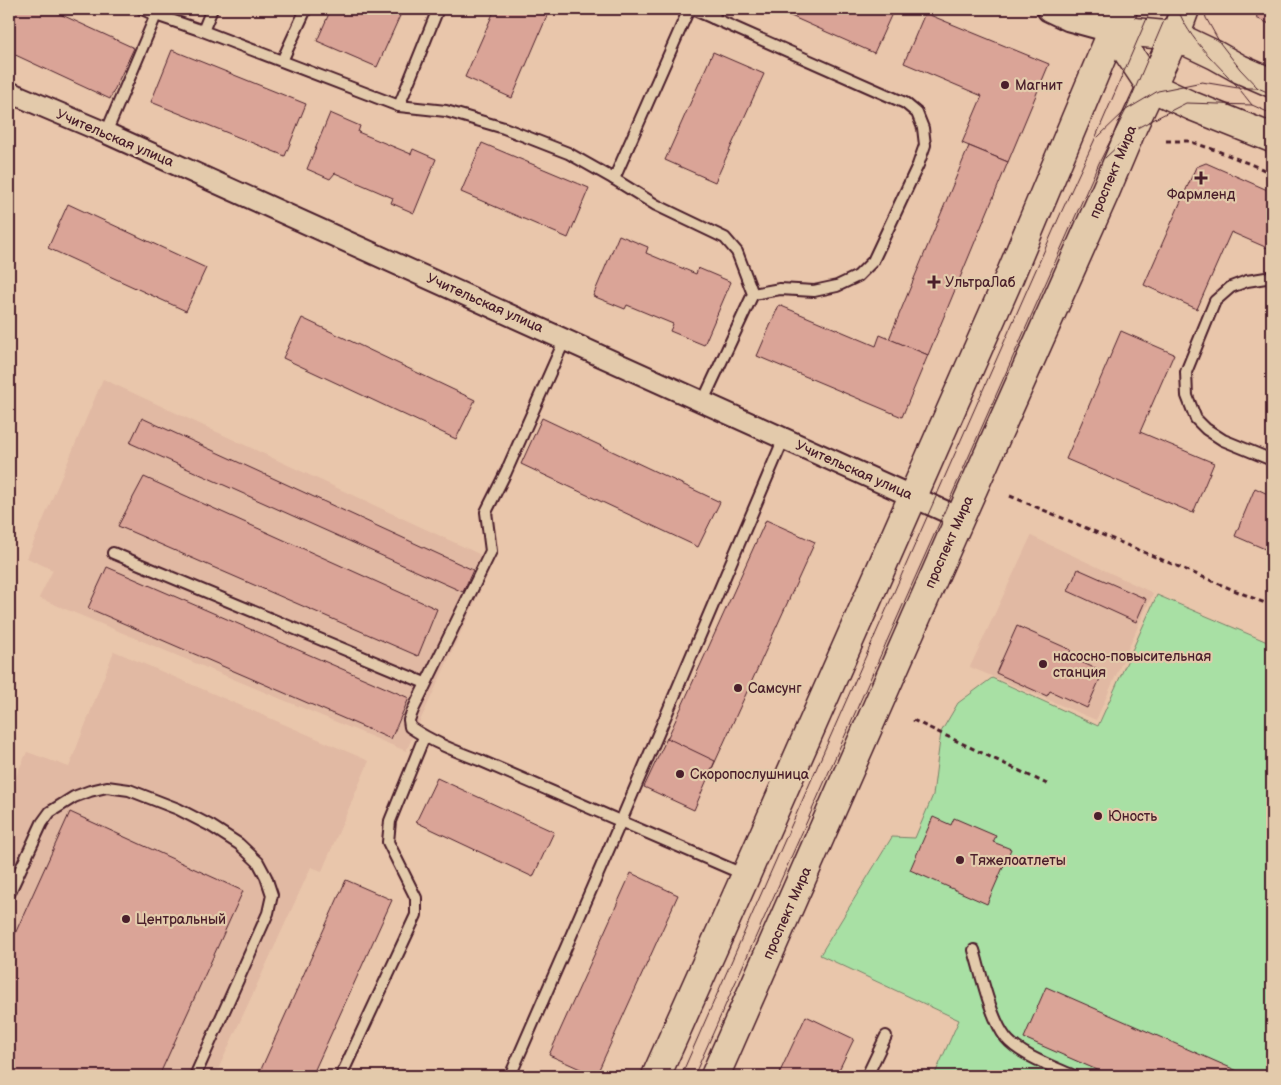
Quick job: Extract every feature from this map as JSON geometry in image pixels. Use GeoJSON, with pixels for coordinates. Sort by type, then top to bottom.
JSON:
{"type":"FeatureCollection","features":[{"type":"Feature","properties":{"kind":"main road","name":"проспект Мира"},"geometry":{"type":"LineString","coordinates":[[715,1076],[1133,126],[1175,36],[1185,9]]}},
{"type":"Feature","properties":{"kind":"main road"},"geometry":{"type":"LineString","coordinates":[[1118,19],[1175,36],[1272,83]]}},
{"type":"Feature","properties":{"kind":"main road"},"geometry":{"type":"LineString","coordinates":[[1118,19],[1151,87],[1192,106],[1272,138]]}},
{"type":"Feature","properties":{"kind":"main road"},"geometry":{"type":"LineString","coordinates":[[656,1076],[1006,286],[1118,19]]}},
{"type":"Feature","properties":{"kind":"street"},"geometry":{"type":"LineString","coordinates":[[1050,9],[1069,18],[1118,19]]}},
{"type":"Feature","properties":{"kind":"street","name":"Учительская улица"},"geometry":{"type":"LineString","coordinates":[[9,92],[106,133],[565,338],[960,518]]}},
{"type":"Feature","properties":{"kind":"lane"},"geometry":{"type":"LineString","coordinates":[[142,9],[399,106],[446,111],[504,128],[568,153],[656,205],[724,238],[737,252],[753,294],[703,401]]}},
{"type":"Feature","properties":{"kind":"lane"},"geometry":{"type":"LineString","coordinates":[[203,31],[212,9]]}},
{"type":"Feature","properties":{"kind":"lane"},"geometry":{"type":"LineString","coordinates":[[282,61],[306,9]]}},
{"type":"Feature","properties":{"kind":"lane"},"geometry":{"type":"LineString","coordinates":[[399,106],[438,9]]}},
{"type":"Feature","properties":{"kind":"lane"},"geometry":{"type":"LineString","coordinates":[[614,179],[690,9],[714,13],[905,103],[917,113],[923,128],[925,145],[918,166],[873,261],[858,276],[837,286],[814,291],[780,289],[753,294]]}},
{"type":"Feature","properties":{"kind":"lane"},"geometry":{"type":"LineString","coordinates":[[106,133],[156,15]]}},
{"type":"Feature","properties":{"kind":"lane"},"geometry":{"type":"LineString","coordinates":[[1272,278],[1231,287],[1215,301],[1186,372],[1187,396],[1196,419],[1206,429],[1223,440],[1272,460]]}},
{"type":"Feature","properties":{"kind":"lane"},"geometry":{"type":"LineString","coordinates":[[565,338],[506,472],[486,512],[491,551],[413,710],[410,727],[424,737],[446,747],[621,820],[746,875]]}},
{"type":"Feature","properties":{"kind":"lane"},"geometry":{"type":"LineString","coordinates":[[510,1076],[784,438]]}},
{"type":"Feature","properties":{"kind":"lane"},"geometry":{"type":"LineString","coordinates":[[113,552],[426,683]]}},
{"type":"Feature","properties":{"kind":"lane"},"geometry":{"type":"LineString","coordinates":[[341,1076],[416,915],[416,898],[388,842],[390,821],[424,737]]}},
{"type":"Feature","properties":{"kind":"lane"},"geometry":{"type":"LineString","coordinates":[[9,894],[42,823],[50,812],[74,797],[108,787],[129,790],[178,809],[211,826],[239,844],[258,862],[266,877],[272,895],[268,912],[195,1076]]}},
{"type":"Feature","properties":{"kind":"lane"},"geometry":{"type":"LineString","coordinates":[[974,950],[991,1008],[1006,1038],[1024,1052],[1045,1064],[1074,1076]]}},
{"type":"Feature","properties":{"kind":"lane"},"geometry":{"type":"LineString","coordinates":[[867,1076],[886,1036]]}},
{"type":"Feature","properties":{"kind":"path"},"geometry":{"type":"LineString","coordinates":[[1166,141],[1188,142],[1218,151],[1272,173]]}},
{"type":"Feature","properties":{"kind":"path"},"geometry":{"type":"LineString","coordinates":[[1010,496],[1272,606]]}},
{"type":"Feature","properties":{"kind":"path"},"geometry":{"type":"LineString","coordinates":[[913,720],[1049,785]]}},
{"type":"Feature","properties":{"kind":"shaded area"},"geometry":{"type":"Polygon","coordinates":[[[103,379],[494,561],[406,751],[39,598],[53,570],[27,558],[103,379]]]}},
{"type":"Feature","properties":{"kind":"shaded area"},"geometry":{"type":"Polygon","coordinates":[[[1031,536],[1153,593],[1096,720],[970,667],[1031,536]]]}},
{"type":"Feature","properties":{"kind":"shaded area"},"geometry":{"type":"Polygon","coordinates":[[[114,651],[369,761],[322,871],[311,867],[215,1076],[9,1076],[9,791],[27,752],[69,767],[114,651]]]}},
{"type":"Feature","properties":{"kind":"green space","name":"Юность"},"geometry":{"type":"Polygon","coordinates":[[[1157,595],[1272,644],[1272,1076],[934,1076],[959,1020],[820,955],[892,837],[915,838],[933,795],[941,732],[958,703],[992,678],[1098,726],[1157,595]]]}},
{"type":"Feature","properties":{"kind":"building"},"geometry":{"type":"Polygon","coordinates":[[[9,9],[49,9],[134,48],[110,99],[9,52],[9,9]]]}},
{"type":"Feature","properties":{"kind":"building"},"geometry":{"type":"Polygon","coordinates":[[[331,9],[403,9],[377,67],[317,41],[331,9]]]}},
{"type":"Feature","properties":{"kind":"building"},"geometry":{"type":"Polygon","coordinates":[[[495,9],[550,9],[512,98],[465,77],[495,9]]]}},
{"type":"Feature","properties":{"kind":"building"},"geometry":{"type":"Polygon","coordinates":[[[775,9],[894,9],[874,53],[775,9]]]}},
{"type":"Feature","properties":{"kind":"building"},"geometry":{"type":"Polygon","coordinates":[[[1260,9],[1272,9],[1272,25],[1256,18],[1260,9]]]}},
{"type":"Feature","properties":{"kind":"building"},"geometry":{"type":"Polygon","coordinates":[[[925,13],[1049,64],[1008,162],[962,143],[982,96],[904,63],[925,13]]]}},
{"type":"Feature","properties":{"kind":"building"},"geometry":{"type":"Polygon","coordinates":[[[172,50],[306,104],[285,156],[151,102],[172,50]]]}},
{"type":"Feature","properties":{"kind":"building"},"geometry":{"type":"Polygon","coordinates":[[[713,52],[764,74],[715,182],[665,160],[713,52]]]}},
{"type":"Feature","properties":{"kind":"building"},"geometry":{"type":"Polygon","coordinates":[[[330,113],[360,126],[358,132],[411,154],[413,149],[436,159],[414,213],[391,203],[393,198],[335,173],[330,179],[307,169],[330,113]]]}},
{"type":"Feature","properties":{"kind":"building"},"geometry":{"type":"Polygon","coordinates":[[[482,143],[589,188],[568,238],[461,192],[482,143]]]}},
{"type":"Feature","properties":{"kind":"building"},"geometry":{"type":"Polygon","coordinates":[[[969,146],[1008,162],[928,355],[889,339],[969,146]]]}},
{"type":"Feature","properties":{"kind":"building"},"geometry":{"type":"Polygon","coordinates":[[[1206,163],[1272,192],[1272,250],[1231,232],[1197,309],[1144,285],[1196,167],[1206,163]]]}},
{"type":"Feature","properties":{"kind":"building"},"geometry":{"type":"Polygon","coordinates":[[[68,204],[206,268],[186,311],[48,248],[68,204]]]}},
{"type":"Feature","properties":{"kind":"building"},"geometry":{"type":"Polygon","coordinates":[[[619,235],[648,247],[646,253],[696,274],[698,268],[731,282],[704,345],[670,331],[673,324],[627,305],[625,309],[593,296],[619,235]]]}},
{"type":"Feature","properties":{"kind":"building"},"geometry":{"type":"Polygon","coordinates":[[[779,305],[876,346],[880,335],[928,355],[902,417],[757,356],[779,305]]]}},
{"type":"Feature","properties":{"kind":"building"},"geometry":{"type":"Polygon","coordinates":[[[302,318],[475,400],[456,439],[283,358],[302,318]]]}},
{"type":"Feature","properties":{"kind":"building"},"geometry":{"type":"Polygon","coordinates":[[[1121,331],[1174,354],[1140,432],[1214,463],[1193,513],[1066,459],[1121,331]]]}},
{"type":"Feature","properties":{"kind":"building"},"geometry":{"type":"Polygon","coordinates":[[[142,418],[473,570],[463,592],[130,443],[142,418]]]}},
{"type":"Feature","properties":{"kind":"building"},"geometry":{"type":"Polygon","coordinates":[[[542,418],[720,502],[698,547],[521,464],[542,418]]]}},
{"type":"Feature","properties":{"kind":"building"},"geometry":{"type":"Polygon","coordinates":[[[144,477],[437,609],[418,656],[118,526],[144,477]]]}},
{"type":"Feature","properties":{"kind":"building"},"geometry":{"type":"Polygon","coordinates":[[[1255,488],[1272,496],[1272,552],[1235,536],[1255,488]]]}},
{"type":"Feature","properties":{"kind":"building"},"geometry":{"type":"Polygon","coordinates":[[[766,520],[815,542],[711,771],[663,748],[766,520]]]}},
{"type":"Feature","properties":{"kind":"building"},"geometry":{"type":"Polygon","coordinates":[[[107,567],[409,698],[391,739],[88,608],[107,567]]]}},
{"type":"Feature","properties":{"kind":"building"},"geometry":{"type":"Polygon","coordinates":[[[1078,569],[1146,599],[1136,622],[1068,591],[1078,569]]]}},
{"type":"Feature","properties":{"kind":"building","name":"насосно-повысительная станция"},"geometry":{"type":"Polygon","coordinates":[[[1017,626],[1071,650],[1068,656],[1103,672],[1087,708],[1050,691],[1047,696],[996,673],[1017,626]]]}},
{"type":"Feature","properties":{"kind":"building","name":"Скоропослушница"},"geometry":{"type":"Polygon","coordinates":[[[667,738],[715,761],[694,810],[644,787],[667,738]]]}},
{"type":"Feature","properties":{"kind":"building"},"geometry":{"type":"Polygon","coordinates":[[[437,778],[554,832],[533,877],[416,822],[437,778]]]}},
{"type":"Feature","properties":{"kind":"building","name":"Центральный"},"geometry":{"type":"Polygon","coordinates":[[[70,812],[243,891],[159,1076],[9,1076],[9,947],[70,812]]]}},
{"type":"Feature","properties":{"kind":"building","name":"Тяжелоатлеты"},"geometry":{"type":"Polygon","coordinates":[[[933,817],[951,825],[954,818],[996,836],[993,842],[1011,849],[987,904],[910,870],[933,817]]]}},
{"type":"Feature","properties":{"kind":"building"},"geometry":{"type":"Polygon","coordinates":[[[631,873],[678,895],[596,1076],[549,1055],[631,873]]]}},
{"type":"Feature","properties":{"kind":"building"},"geometry":{"type":"Polygon","coordinates":[[[346,880],[392,900],[312,1076],[258,1076],[346,880]]]}},
{"type":"Feature","properties":{"kind":"building"},"geometry":{"type":"Polygon","coordinates":[[[1046,987],[1249,1076],[1111,1076],[1024,1038],[1046,987]]]}},
{"type":"Feature","properties":{"kind":"building"},"geometry":{"type":"Polygon","coordinates":[[[806,1016],[854,1039],[836,1076],[778,1076],[806,1016]]]}},
{"type":"Feature","properties":{"kind":"tram line"},"geometry":{"type":"LineString","coordinates":[[681,1076],[1151,9]]}},
{"type":"Feature","properties":{"kind":"tram line"},"geometry":{"type":"LineString","coordinates":[[694,1076],[1099,163],[1126,110],[1169,9]]}},
{"type":"Feature","properties":{"kind":"tram line"},"geometry":{"type":"LineString","coordinates":[[1178,9],[1196,41],[1252,105]]}},
{"type":"Feature","properties":{"kind":"tram line"},"geometry":{"type":"LineString","coordinates":[[1204,9],[1206,18],[1220,43],[1240,69],[1258,88],[1272,94]]}},
{"type":"Feature","properties":{"kind":"tram line"},"geometry":{"type":"LineString","coordinates":[[1098,137],[1126,110],[1158,91],[1202,82],[1238,88],[1258,88]]}},
{"type":"Feature","properties":{"kind":"tram line"},"geometry":{"type":"LineString","coordinates":[[1105,158],[1137,128],[1186,103],[1252,105],[1272,114]]}},
{"type":"Feature","properties":{"kind":"place","name":"Магнит"},"geometry":{"type":"Point","coordinates":[1005,85]}},
{"type":"Feature","properties":{"kind":"place","name":"Фармленд"},"geometry":{"type":"Point","coordinates":[1201,178]}},
{"type":"Feature","properties":{"kind":"place","name":"УльтраЛаб"},"geometry":{"type":"Point","coordinates":[934,282]}},
{"type":"Feature","properties":{"kind":"place","name":"насосно-повысительная станция"},"geometry":{"type":"Point","coordinates":[1043,664]}},
{"type":"Feature","properties":{"kind":"place","name":"Самсунг"},"geometry":{"type":"Point","coordinates":[738,688]}},
{"type":"Feature","properties":{"kind":"place","name":"Скоропослушница"},"geometry":{"type":"Point","coordinates":[680,774]}},
{"type":"Feature","properties":{"kind":"place","name":"Юность"},"geometry":{"type":"Point","coordinates":[1098,816]}},
{"type":"Feature","properties":{"kind":"place","name":"Тяжелоатлеты"},"geometry":{"type":"Point","coordinates":[960,860]}},
{"type":"Feature","properties":{"kind":"place","name":"Центральный"},"geometry":{"type":"Point","coordinates":[126,919]}}]}
